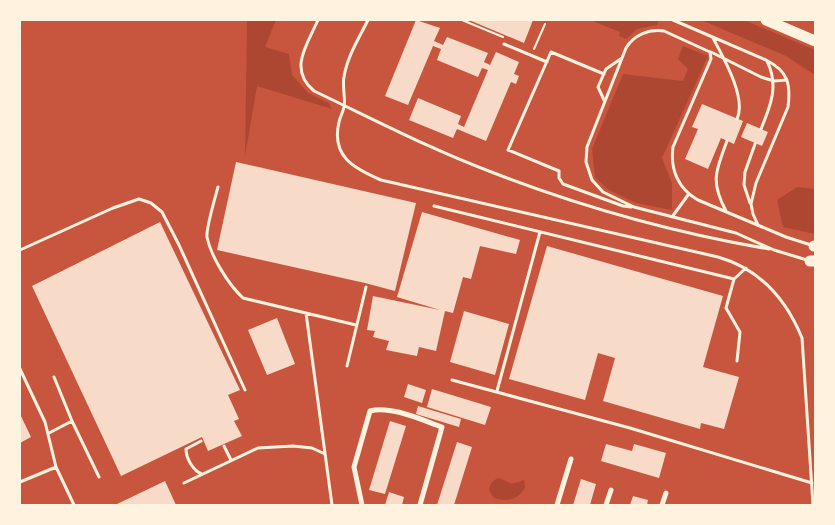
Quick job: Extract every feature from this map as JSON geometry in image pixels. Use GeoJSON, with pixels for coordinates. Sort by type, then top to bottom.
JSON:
{"type":"FeatureCollection","features":[{"type":"Feature","properties":{"kind":"highway"},"geometry":{"type":"LineString","coordinates":[[766,20],[815,41]]}},
{"type":"Feature","properties":{"kind":"street"},"geometry":{"type":"LineString","coordinates":[[362,505],[354,467],[370,411],[377,409],[387,410],[442,426],[420,505]]}},
{"type":"Feature","properties":{"kind":"street"},"geometry":{"type":"LineString","coordinates":[[557,505],[571,458]]}},
{"type":"Feature","properties":{"kind":"street"},"geometry":{"type":"LineString","coordinates":[[606,505],[611,490]]}},
{"type":"Feature","properties":{"kind":"street"},"geometry":{"type":"LineString","coordinates":[[662,505],[666,493]]}},
{"type":"Feature","properties":{"kind":"lane"},"geometry":{"type":"LineString","coordinates":[[318,20],[302,56],[300,67],[301,76],[314,91],[459,159],[544,191],[622,215],[734,243],[774,250],[813,261]]}},
{"type":"Feature","properties":{"kind":"lane"},"geometry":{"type":"LineString","coordinates":[[368,20],[350,56],[344,74],[343,95],[345,105],[339,119],[337,132],[338,147],[346,160],[361,172],[380,180],[728,260],[746,268],[767,285],[784,303],[795,321],[802,338],[813,505]]}},
{"type":"Feature","properties":{"kind":"lane"},"geometry":{"type":"LineString","coordinates":[[673,20],[776,65],[783,72],[787,80],[788,107],[756,183],[751,204]]}},
{"type":"Feature","properties":{"kind":"lane"},"geometry":{"type":"LineString","coordinates":[[634,207],[603,192],[592,180],[586,162],[587,147],[604,101],[629,43],[637,36],[648,31],[664,31],[774,81],[787,80]]}},
{"type":"Feature","properties":{"kind":"lane"},"geometry":{"type":"LineString","coordinates":[[713,37],[724,59],[739,100],[739,115],[737,119]]}},
{"type":"Feature","properties":{"kind":"lane"},"geometry":{"type":"LineString","coordinates":[[504,44],[547,62]]}},
{"type":"Feature","properties":{"kind":"lane"},"geometry":{"type":"LineString","coordinates":[[604,74],[551,52],[508,150],[559,171],[559,178],[564,184],[623,206],[634,207],[736,233],[774,250]]}},
{"type":"Feature","properties":{"kind":"lane"},"geometry":{"type":"LineString","coordinates":[[710,52],[711,59],[673,147],[673,170],[679,184],[688,195],[758,225],[814,246]]}},
{"type":"Feature","properties":{"kind":"lane"},"geometry":{"type":"LineString","coordinates":[[604,101],[598,87],[606,68],[622,58]]}},
{"type":"Feature","properties":{"kind":"lane"},"geometry":{"type":"LineString","coordinates":[[761,129],[773,92],[774,81],[772,71],[766,60]]}},
{"type":"Feature","properties":{"kind":"lane"},"geometry":{"type":"LineString","coordinates":[[727,212],[719,197],[716,183],[717,169],[728,141]]}},
{"type":"Feature","properties":{"kind":"lane"},"geometry":{"type":"LineString","coordinates":[[755,144],[745,172],[744,185],[751,204],[752,214],[758,225]]}},
{"type":"Feature","properties":{"kind":"lane"},"geometry":{"type":"LineString","coordinates":[[218,187],[207,236],[222,271],[235,290],[243,298],[356,325]]}},
{"type":"Feature","properties":{"kind":"lane"},"geometry":{"type":"LineString","coordinates":[[672,217],[688,195]]}},
{"type":"Feature","properties":{"kind":"lane"},"geometry":{"type":"LineString","coordinates":[[20,250],[113,208],[139,199],[152,203],[162,212],[179,245],[245,390]]}},
{"type":"Feature","properties":{"kind":"lane"},"geometry":{"type":"LineString","coordinates":[[434,206],[734,280]]}},
{"type":"Feature","properties":{"kind":"lane"},"geometry":{"type":"LineString","coordinates":[[497,392],[540,232]]}},
{"type":"Feature","properties":{"kind":"lane"},"geometry":{"type":"LineString","coordinates":[[737,361],[740,332],[726,308],[734,280],[746,268]]}},
{"type":"Feature","properties":{"kind":"lane"},"geometry":{"type":"LineString","coordinates":[[347,366],[366,287]]}},
{"type":"Feature","properties":{"kind":"lane"},"geometry":{"type":"LineString","coordinates":[[306,313],[332,505]]}},
{"type":"Feature","properties":{"kind":"lane"},"geometry":{"type":"LineString","coordinates":[[20,369],[49,433],[51,451],[56,466],[74,505]]}},
{"type":"Feature","properties":{"kind":"lane"},"geometry":{"type":"LineString","coordinates":[[54,377],[72,421],[99,477]]}},
{"type":"Feature","properties":{"kind":"lane"},"geometry":{"type":"LineString","coordinates":[[452,380],[630,428],[812,483]]}},
{"type":"Feature","properties":{"kind":"lane"},"geometry":{"type":"LineString","coordinates":[[49,433],[72,421]]}},
{"type":"Feature","properties":{"kind":"lane"},"geometry":{"type":"LineString","coordinates":[[201,441],[186,449],[186,453],[193,468],[202,474]]}},
{"type":"Feature","properties":{"kind":"lane"},"geometry":{"type":"LineString","coordinates":[[224,446],[231,460]]}},
{"type":"Feature","properties":{"kind":"lane"},"geometry":{"type":"LineString","coordinates":[[184,483],[258,448],[293,446],[312,448],[325,454]]}},
{"type":"Feature","properties":{"kind":"lane"},"geometry":{"type":"LineString","coordinates":[[20,482],[56,466]]}},
{"type":"Feature","properties":{"kind":"path"},"geometry":{"type":"LineString","coordinates":[[462,20],[504,38],[504,44]]}},
{"type":"Feature","properties":{"kind":"path"},"geometry":{"type":"LineString","coordinates":[[531,55],[545,24]]}},
{"type":"Feature","properties":{"kind":"shaded area"},"geometry":{"type":"Polygon","coordinates":[[[247,20],[276,20],[265,47],[289,54],[292,75],[308,93],[329,103],[332,109],[257,86],[245,156],[247,20]]]}},
{"type":"Feature","properties":{"kind":"shaded area"},"geometry":{"type":"Polygon","coordinates":[[[590,20],[659,20],[657,25],[637,29],[626,39],[619,36],[620,32],[590,20]]]}},
{"type":"Feature","properties":{"kind":"shaded area"},"geometry":{"type":"Polygon","coordinates":[[[701,20],[744,20],[815,50],[815,75],[786,56],[701,20]]]}},
{"type":"Feature","properties":{"kind":"shaded area"},"geometry":{"type":"Polygon","coordinates":[[[683,46],[708,56],[662,158],[672,183],[672,210],[636,203],[609,190],[595,177],[592,149],[623,74],[683,81],[688,69],[678,59],[683,46]]]}},
{"type":"Feature","properties":{"kind":"shaded area"},"geometry":{"type":"Polygon","coordinates":[[[797,187],[815,189],[815,234],[783,227],[777,200],[797,187]]]}},
{"type":"Feature","properties":{"kind":"shaded area"},"geometry":{"type":"Polygon","coordinates":[[[499,478],[512,484],[524,480],[525,487],[519,495],[512,499],[494,498],[489,488],[492,482],[499,478]]]}},
{"type":"Feature","properties":{"kind":"building"},"geometry":{"type":"Polygon","coordinates":[[[416,20],[440,28],[434,41],[443,45],[447,37],[488,53],[484,62],[490,65],[496,52],[519,62],[514,74],[519,76],[516,84],[511,82],[486,141],[457,129],[453,138],[409,120],[418,98],[461,116],[458,124],[464,127],[488,70],[482,68],[478,77],[437,60],[441,49],[433,46],[408,105],[385,96],[416,20]]]}},
{"type":"Feature","properties":{"kind":"building"},"geometry":{"type":"Polygon","coordinates":[[[469,20],[533,20],[524,43],[469,20]]]}},
{"type":"Feature","properties":{"kind":"building"},"geometry":{"type":"Polygon","coordinates":[[[702,104],[743,121],[734,144],[721,138],[708,169],[685,159],[698,129],[692,127],[702,104]]]}},
{"type":"Feature","properties":{"kind":"building"},"geometry":{"type":"Polygon","coordinates":[[[747,123],[768,132],[762,146],[741,137],[747,123]]]}},
{"type":"Feature","properties":{"kind":"building"},"geometry":{"type":"Polygon","coordinates":[[[236,162],[416,203],[395,291],[217,250],[236,162]]]}},
{"type":"Feature","properties":{"kind":"building"},"geometry":{"type":"Polygon","coordinates":[[[422,212],[520,240],[516,254],[480,246],[471,279],[463,277],[453,313],[445,311],[436,351],[419,347],[417,356],[386,350],[389,341],[373,337],[375,331],[367,330],[373,296],[440,310],[397,297],[422,212]]]}},
{"type":"Feature","properties":{"kind":"building"},"geometry":{"type":"Polygon","coordinates":[[[160,222],[240,390],[228,395],[239,419],[234,421],[242,436],[208,451],[202,437],[121,476],[32,286],[160,222]]]}},
{"type":"Feature","properties":{"kind":"building"},"geometry":{"type":"Polygon","coordinates":[[[547,246],[723,296],[703,367],[739,377],[724,429],[701,423],[700,429],[603,401],[615,358],[598,353],[585,400],[509,379],[547,246]]]}},
{"type":"Feature","properties":{"kind":"building"},"geometry":{"type":"Polygon","coordinates":[[[464,311],[509,324],[495,375],[450,362],[464,311]]]}},
{"type":"Feature","properties":{"kind":"building"},"geometry":{"type":"Polygon","coordinates":[[[277,318],[295,364],[267,375],[248,330],[277,318]]]}},
{"type":"Feature","properties":{"kind":"building"},"geometry":{"type":"Polygon","coordinates":[[[408,384],[426,390],[422,403],[404,397],[408,384]]]}},
{"type":"Feature","properties":{"kind":"building"},"geometry":{"type":"Polygon","coordinates":[[[432,389],[491,407],[485,425],[427,407],[432,389]]]}},
{"type":"Feature","properties":{"kind":"building"},"geometry":{"type":"Polygon","coordinates":[[[418,406],[461,419],[459,427],[416,414],[418,406]]]}},
{"type":"Feature","properties":{"kind":"building"},"geometry":{"type":"Polygon","coordinates":[[[20,414],[31,437],[20,443],[20,414]]]}},
{"type":"Feature","properties":{"kind":"building"},"geometry":{"type":"Polygon","coordinates":[[[390,421],[406,426],[385,494],[369,490],[390,421]]]}},
{"type":"Feature","properties":{"kind":"building"},"geometry":{"type":"Polygon","coordinates":[[[457,442],[472,447],[454,505],[437,505],[457,442]]]}},
{"type":"Feature","properties":{"kind":"building"},"geometry":{"type":"Polygon","coordinates":[[[606,444],[632,451],[634,444],[666,453],[659,478],[601,461],[606,444]]]}},
{"type":"Feature","properties":{"kind":"building"},"geometry":{"type":"Polygon","coordinates":[[[581,479],[596,484],[590,505],[573,505],[581,479]]]}},
{"type":"Feature","properties":{"kind":"building"},"geometry":{"type":"Polygon","coordinates":[[[165,481],[176,505],[115,505],[165,481]]]}},
{"type":"Feature","properties":{"kind":"building"},"geometry":{"type":"Polygon","coordinates":[[[389,492],[404,497],[402,505],[385,505],[389,492]]]}},
{"type":"Feature","properties":{"kind":"building"},"geometry":{"type":"Polygon","coordinates":[[[633,496],[648,500],[647,505],[630,505],[633,496]]]}}]}
